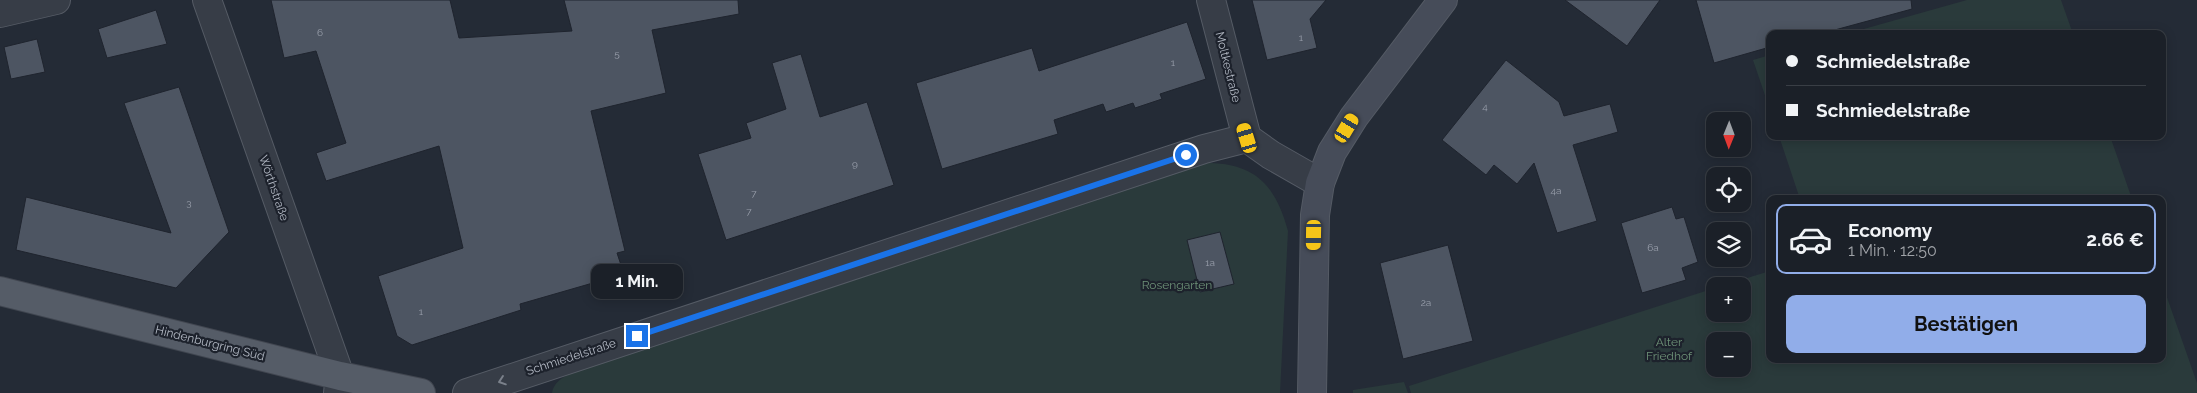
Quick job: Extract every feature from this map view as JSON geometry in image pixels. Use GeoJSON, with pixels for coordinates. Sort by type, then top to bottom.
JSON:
{"type":"FeatureCollection","features":[{"type":"Feature","properties":{"kind":"main road","name":"Hindenburgring Süd"},"geometry":{"type":"LineString","coordinates":[[0,291],[339,384],[422,393]]}},
{"type":"Feature","properties":{"kind":"street"},"geometry":{"type":"LineString","coordinates":[[0,13],[56,0]]}},
{"type":"Feature","properties":{"kind":"street","name":"Wörthstraße"},"geometry":{"type":"LineString","coordinates":[[208,0],[339,384]]}},
{"type":"Feature","properties":{"kind":"street","name":"Moltkestraße"},"geometry":{"type":"LineString","coordinates":[[1211,0],[1247,138]]}},
{"type":"Feature","properties":{"kind":"street"},"geometry":{"type":"LineString","coordinates":[[1312,393],[1315,215],[1320,183],[1332,152],[1354,117],[1443,0]]}},
{"type":"Feature","properties":{"kind":"street"},"geometry":{"type":"LineString","coordinates":[[1247,138],[1320,183]]}},
{"type":"Feature","properties":{"kind":"street","name":"Schmiedelstraße"},"geometry":{"type":"LineString","coordinates":[[466,393],[1204,149],[1247,138]]}},
{"type":"Feature","properties":{"kind":"green space"},"geometry":{"type":"Polygon","coordinates":[[[1967,0],[2061,0],[2072,30],[1860,30],[1967,0]]]}},
{"type":"Feature","properties":{"kind":"green space"},"geometry":{"type":"Polygon","coordinates":[[[1766,56],[1766,98],[1753,60],[1766,56]]]}},
{"type":"Feature","properties":{"kind":"green space"},"geometry":{"type":"Polygon","coordinates":[[[1780,140],[2111,140],[2131,195],[1799,195],[1780,140]]]}},
{"type":"Feature","properties":{"kind":"green space","name":"Rosengarten"},"geometry":{"type":"Polygon","coordinates":[[[1209,163],[1226,164],[1240,168],[1252,173],[1262,181],[1277,202],[1288,231],[1280,393],[552,393],[558,382],[575,372],[1194,166],[1209,163]]]}},
{"type":"Feature","properties":{"kind":"green space","name":"Alter Friedhof"},"geometry":{"type":"Polygon","coordinates":[[[1766,272],[1766,363],[2166,363],[2166,295],[2197,383],[2197,393],[1411,393],[1409,386],[1706,291],[1706,322],[1751,322],[1750,277],[1766,272]]]}},
{"type":"Feature","properties":{"kind":"green space"},"geometry":{"type":"Polygon","coordinates":[[[1404,382],[1408,393],[1353,393],[1353,390],[1404,382]]]}},
{"type":"Feature","properties":{"kind":"building"},"geometry":{"type":"Polygon","coordinates":[[[271,0],[450,0],[459,38],[572,31],[564,0],[738,0],[739,14],[652,30],[666,93],[591,111],[625,251],[617,253],[624,274],[520,304],[521,310],[412,345],[397,336],[378,276],[463,248],[439,146],[326,181],[316,153],[346,143],[316,51],[284,58],[271,0]]]}},
{"type":"Feature","properties":{"kind":"building"},"geometry":{"type":"Polygon","coordinates":[[[1252,0],[1326,0],[1310,19],[1317,48],[1267,60],[1252,0]]]}},
{"type":"Feature","properties":{"kind":"building"},"geometry":{"type":"Polygon","coordinates":[[[1565,0],[1660,0],[1627,46],[1565,0]]]}},
{"type":"Feature","properties":{"kind":"building"},"geometry":{"type":"Polygon","coordinates":[[[1696,0],[1911,0],[1912,9],[1835,30],[1766,30],[1766,48],[1714,63],[1696,0]]]}},
{"type":"Feature","properties":{"kind":"building"},"geometry":{"type":"Polygon","coordinates":[[[156,10],[167,44],[107,58],[98,29],[156,10]]]}},
{"type":"Feature","properties":{"kind":"building"},"geometry":{"type":"Polygon","coordinates":[[[1187,22],[1206,79],[1160,94],[1162,99],[1135,108],[1133,103],[1106,112],[1103,104],[1054,120],[1058,134],[942,169],[916,83],[1032,48],[1039,71],[1187,22]]]}},
{"type":"Feature","properties":{"kind":"building"},"geometry":{"type":"Polygon","coordinates":[[[37,39],[45,72],[11,79],[4,47],[37,39]]]}},
{"type":"Feature","properties":{"kind":"building"},"geometry":{"type":"Polygon","coordinates":[[[801,54],[820,117],[867,102],[894,185],[726,240],[698,154],[751,138],[746,123],[786,109],[772,63],[801,54]]]}},
{"type":"Feature","properties":{"kind":"building"},"geometry":{"type":"Polygon","coordinates":[[[1506,60],[1559,102],[1564,116],[1610,104],[1618,132],[1573,145],[1597,221],[1557,233],[1534,163],[1517,184],[1494,165],[1486,175],[1442,140],[1506,60]]]}},
{"type":"Feature","properties":{"kind":"building"},"geometry":{"type":"Polygon","coordinates":[[[179,87],[229,232],[176,288],[16,250],[26,197],[171,233],[124,103],[179,87]]]}},
{"type":"Feature","properties":{"kind":"building"},"geometry":{"type":"Polygon","coordinates":[[[1672,207],[1676,219],[1684,217],[1698,262],[1682,268],[1686,280],[1642,293],[1621,223],[1672,207]]]}},
{"type":"Feature","properties":{"kind":"building"},"geometry":{"type":"Polygon","coordinates":[[[1220,232],[1234,284],[1200,292],[1187,240],[1220,232]]]}},
{"type":"Feature","properties":{"kind":"building"},"geometry":{"type":"Polygon","coordinates":[[[1448,245],[1473,341],[1403,359],[1380,263],[1448,245]]]}},
{"type":"Feature","properties":{"kind":"route"},"geometry":{"type":"LineString","coordinates":[[637,336],[1186,155]]}}]}
